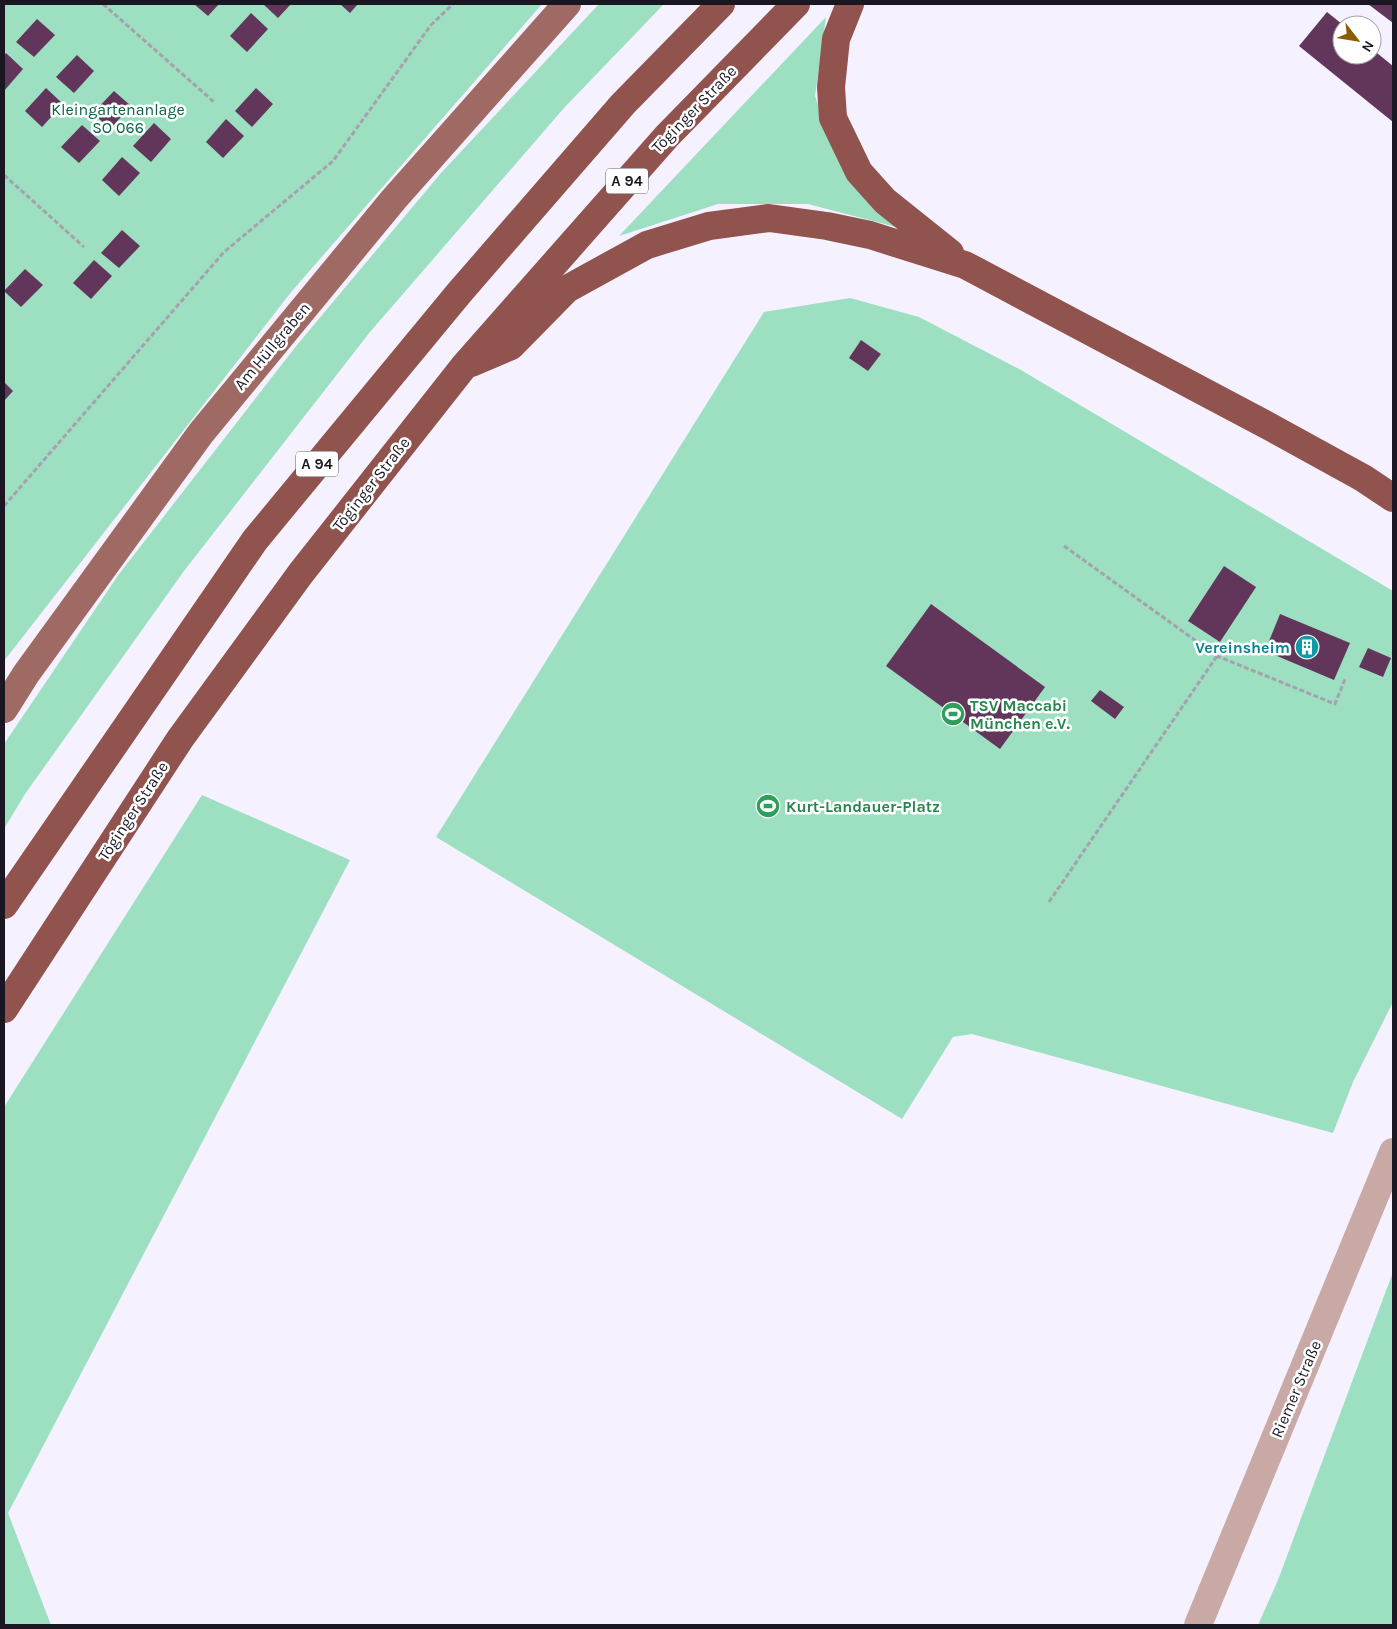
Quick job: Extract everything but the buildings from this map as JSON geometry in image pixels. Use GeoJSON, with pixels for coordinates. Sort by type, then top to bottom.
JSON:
{"type":"FeatureCollection","features":[{"type":"Feature","properties":{"kind":"highway"},"geometry":{"type":"LineString","coordinates":[[671,55],[696,4]]}},
{"type":"Feature","properties":{"kind":"highway","name":"A 94"},"geometry":{"type":"LineString","coordinates":[[4,905],[255,540],[459,293],[623,104],[721,4]]}},
{"type":"Feature","properties":{"kind":"highway","name":"Töginger Straße"},"geometry":{"type":"LineString","coordinates":[[4,1009],[186,731],[301,573],[465,365],[667,136],[796,4]]}},
{"type":"Feature","properties":{"kind":"highway"},"geometry":{"type":"LineString","coordinates":[[850,4],[836,40],[831,87],[833,118],[859,172],[879,194],[965,265]]}},
{"type":"Feature","properties":{"kind":"highway"},"geometry":{"type":"LineString","coordinates":[[465,365],[511,346],[567,289],[648,245],[709,226],[769,218],[827,226],[870,235],[965,265],[1363,478],[1393,498]]}},
{"type":"Feature","properties":{"kind":"highway"},"geometry":{"type":"LineString","coordinates":[[1363,478],[1393,489]]}},
{"type":"Feature","properties":{"kind":"main road","name":"Am Hüllgraben"},"geometry":{"type":"LineString","coordinates":[[4,709],[26,674],[201,433],[394,199],[567,4]]}},
{"type":"Feature","properties":{"kind":"street","name":"Riemer Straße"},"geometry":{"type":"LineString","coordinates":[[1198,1625],[1393,1152]]}},
{"type":"Feature","properties":{"kind":"path"},"geometry":{"type":"LineString","coordinates":[[103,4],[214,102]]}},
{"type":"Feature","properties":{"kind":"path"},"geometry":{"type":"LineString","coordinates":[[4,506],[224,252],[333,161],[431,25],[453,4]]}},
{"type":"Feature","properties":{"kind":"path"},"geometry":{"type":"LineString","coordinates":[[4,175],[84,246]]}},
{"type":"Feature","properties":{"kind":"path"},"geometry":{"type":"LineString","coordinates":[[1064,546],[1216,656],[1335,704],[1345,679]]}},
{"type":"Feature","properties":{"kind":"path"},"geometry":{"type":"LineString","coordinates":[[1049,902],[1216,656]]}},
{"type":"Feature","properties":{"kind":"green space","name":"Kleingartenanlage SO 066"},"geometry":{"type":"Polygon","coordinates":[[[4,4],[542,4],[292,291],[4,661],[4,4]]]}},
{"type":"Feature","properties":{"kind":"green space"},"geometry":{"type":"Polygon","coordinates":[[[599,4],[664,4],[564,108],[370,332],[184,571],[25,794],[4,829],[4,744],[119,574],[297,345],[441,173],[599,4]]]}},
{"type":"Feature","properties":{"kind":"green space"},"geometry":{"type":"Polygon","coordinates":[[[826,17],[815,96],[838,159],[896,227],[808,204],[718,204],[619,236],[826,17]]]}},
{"type":"Feature","properties":{"kind":"green space","name":"TSV Maccabi München e.V."},"geometry":{"type":"Polygon","coordinates":[[[850,298],[919,317],[1021,370],[1393,591],[1393,1002],[1353,1082],[1333,1133],[972,1034],[953,1037],[902,1119],[436,837],[764,312],[850,298]]]}},
{"type":"Feature","properties":{"kind":"green space"},"geometry":{"type":"Polygon","coordinates":[[[202,795],[350,860],[8,1513],[51,1625],[4,1625],[4,1107],[202,795]]]}},
{"type":"Feature","properties":{"kind":"green space"},"geometry":{"type":"Polygon","coordinates":[[[1393,1272],[1393,1625],[1258,1625],[1278,1580],[1393,1272]]]}},
{"type":"Feature","properties":{"kind":"place","name":"Vereinsheim"},"geometry":{"type":"Point","coordinates":[1307,647]}},
{"type":"Feature","properties":{"kind":"place","name":"TSV Maccabi München e.V."},"geometry":{"type":"Point","coordinates":[953,714]}},
{"type":"Feature","properties":{"kind":"place","name":"Kurt-Landauer-Platz"},"geometry":{"type":"Point","coordinates":[768,806]}}]}
